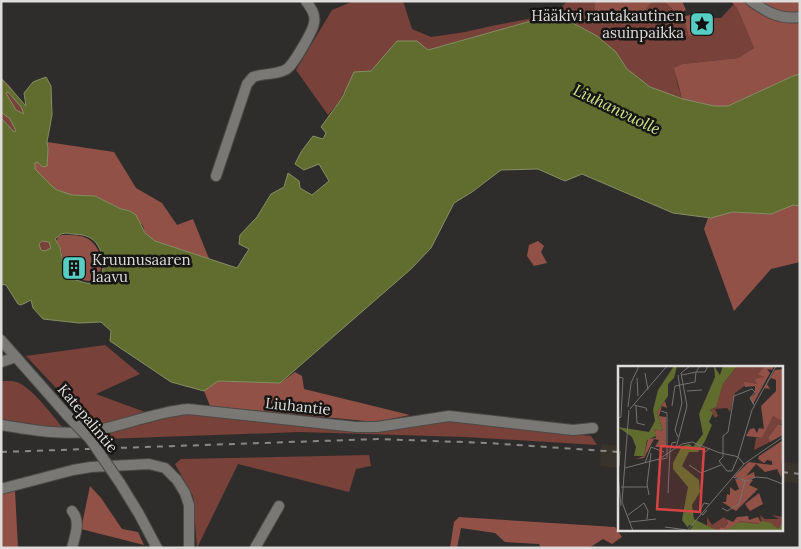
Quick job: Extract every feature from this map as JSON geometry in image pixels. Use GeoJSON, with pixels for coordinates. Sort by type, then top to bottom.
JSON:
{"type":"FeatureCollection","features":[{"type":"Feature","properties":{"kind":"street"},"geometry":{"type":"LineString","coordinates":[[216,176],[247,84],[253,76],[283,71],[288,68],[307,40],[315,22],[313,12],[306,1]]}},
{"type":"Feature","properties":{"kind":"street"},"geometry":{"type":"LineString","coordinates":[[751,1],[769,13],[778,16],[800,17]]}},
{"type":"Feature","properties":{"kind":"street","name":"Katepalintie"},"geometry":{"type":"LineString","coordinates":[[3,345],[90,439],[120,483],[157,548]]}},
{"type":"Feature","properties":{"kind":"street"},"geometry":{"type":"LineString","coordinates":[[1,362],[16,357]]}},
{"type":"Feature","properties":{"kind":"street","name":"Liuhantie"},"geometry":{"type":"LineString","coordinates":[[1,425],[48,432],[82,432],[114,426],[168,410],[188,409],[356,427],[377,427],[449,416],[573,430],[593,428]]}},
{"type":"Feature","properties":{"kind":"street"},"geometry":{"type":"LineString","coordinates":[[1,488],[91,467],[149,464],[165,468],[176,480],[186,497],[190,521],[189,548]]}},
{"type":"Feature","properties":{"kind":"street"},"geometry":{"type":"LineString","coordinates":[[255,548],[279,506]]}},
{"type":"Feature","properties":{"kind":"street"},"geometry":{"type":"LineString","coordinates":[[72,511],[76,516],[77,526],[72,548]]}},
{"type":"Feature","properties":{"kind":"shaded area"},"geometry":{"type":"Polygon","coordinates":[[[354,1],[403,1],[412,29],[431,37],[556,14],[428,50],[417,41],[397,41],[371,71],[343,93],[342,98],[328,115],[296,70],[332,10],[354,1]]]}},
{"type":"Feature","properties":{"kind":"shaded area"},"geometry":{"type":"Polygon","coordinates":[[[567,1],[595,1],[595,15],[639,18],[653,1],[663,1],[678,14],[685,16],[685,23],[709,30],[711,18],[721,18],[734,4],[754,48],[738,58],[682,64],[675,68],[682,99],[650,88],[627,69],[616,52],[556,14],[567,1]]]}},
{"type":"Feature","properties":{"kind":"shaded area"},"geometry":{"type":"Polygon","coordinates":[[[595,1],[653,1],[639,18],[624,25],[595,15],[595,1]]]}},
{"type":"Feature","properties":{"kind":"shaded area"},"geometry":{"type":"Polygon","coordinates":[[[663,1],[682,1],[686,10],[678,14],[663,1]]]}},
{"type":"Feature","properties":{"kind":"shaded area"},"geometry":{"type":"Polygon","coordinates":[[[731,1],[744,2],[761,14],[775,20],[787,22],[800,21],[800,74],[728,106],[714,106],[682,99],[674,68],[682,64],[738,58],[754,48],[737,8],[731,1]]]}},
{"type":"Feature","properties":{"kind":"shaded area"},"geometry":{"type":"Polygon","coordinates":[[[759,1],[800,1],[800,13],[778,12],[759,1]]]}},
{"type":"Feature","properties":{"kind":"shaded area"},"geometry":{"type":"Polygon","coordinates":[[[702,13],[711,18],[709,30],[704,35],[689,36],[685,16],[702,13]]]}},
{"type":"Feature","properties":{"kind":"shaded area"},"geometry":{"type":"Polygon","coordinates":[[[1,78],[9,85],[24,105],[27,106],[19,140],[1,143],[1,78]]]}},
{"type":"Feature","properties":{"kind":"shaded area"},"geometry":{"type":"Polygon","coordinates":[[[47,142],[114,152],[136,188],[162,203],[177,225],[193,219],[210,261],[154,241],[145,233],[143,226],[130,211],[121,209],[95,196],[72,195],[55,189],[35,169],[35,162],[48,149],[47,142]]]}},
{"type":"Feature","properties":{"kind":"shaded area"},"geometry":{"type":"Polygon","coordinates":[[[793,205],[800,206],[800,262],[771,269],[734,311],[704,229],[708,218],[732,212],[771,214],[793,205]]]}},
{"type":"Feature","properties":{"kind":"shaded area"},"geometry":{"type":"Polygon","coordinates":[[[62,235],[81,236],[90,240],[96,247],[100,255],[101,264],[100,272],[96,278],[90,281],[73,277],[67,272],[61,249],[56,241],[62,235]]]}},
{"type":"Feature","properties":{"kind":"shaded area"},"geometry":{"type":"Polygon","coordinates":[[[45,240],[51,246],[45,252],[39,246],[45,240]]]}},
{"type":"Feature","properties":{"kind":"shaded area"},"geometry":{"type":"Polygon","coordinates":[[[538,241],[544,246],[541,252],[547,263],[534,266],[527,256],[529,245],[538,241]]]}},
{"type":"Feature","properties":{"kind":"shaded area"},"geometry":{"type":"Polygon","coordinates":[[[105,345],[140,374],[96,394],[145,412],[109,423],[90,424],[26,356],[105,345]]]}},
{"type":"Feature","properties":{"kind":"shaded area"},"geometry":{"type":"Polygon","coordinates":[[[295,372],[302,376],[304,389],[410,415],[376,422],[210,406],[204,391],[218,381],[280,383],[295,372]]]}},
{"type":"Feature","properties":{"kind":"shaded area"},"geometry":{"type":"Polygon","coordinates":[[[1,381],[16,382],[26,387],[64,429],[1,419],[1,381]]]}},
{"type":"Feature","properties":{"kind":"shaded area"},"geometry":{"type":"Polygon","coordinates":[[[188,413],[371,431],[393,430],[452,420],[591,436],[597,445],[465,437],[300,432],[104,439],[100,435],[188,413]]]}},
{"type":"Feature","properties":{"kind":"shaded area"},"geometry":{"type":"Polygon","coordinates":[[[601,444],[618,446],[618,468],[600,466],[601,444]]]}},
{"type":"Feature","properties":{"kind":"shaded area"},"geometry":{"type":"Polygon","coordinates":[[[369,455],[371,466],[356,469],[349,492],[238,464],[197,548],[193,496],[175,464],[181,459],[369,455]]]}},
{"type":"Feature","properties":{"kind":"shaded area"},"geometry":{"type":"Polygon","coordinates":[[[784,462],[800,464],[800,483],[784,482],[784,462]]]}},
{"type":"Feature","properties":{"kind":"shaded area"},"geometry":{"type":"Polygon","coordinates":[[[90,486],[101,498],[122,529],[138,532],[144,545],[81,529],[90,486]]]}},
{"type":"Feature","properties":{"kind":"shaded area"},"geometry":{"type":"Polygon","coordinates":[[[15,490],[18,548],[1,548],[1,493],[15,490]]]}},
{"type":"Feature","properties":{"kind":"shaded area"},"geometry":{"type":"Polygon","coordinates":[[[459,517],[615,527],[622,537],[612,544],[603,539],[589,548],[541,548],[539,544],[505,542],[495,533],[461,528],[457,548],[450,548],[454,522],[459,517]]]}},
{"type":"Feature","properties":{"kind":"water","name":"Liuhanvuolle"},"geometry":{"type":"Polygon","coordinates":[[[556,14],[597,36],[616,52],[627,69],[650,87],[683,99],[714,106],[728,106],[800,74],[800,206],[793,205],[771,214],[732,212],[711,218],[673,213],[582,174],[565,181],[538,169],[501,170],[454,203],[431,248],[411,269],[280,383],[218,381],[204,391],[171,382],[110,341],[111,331],[101,322],[79,323],[43,319],[33,308],[31,300],[21,305],[18,304],[6,285],[1,284],[1,118],[14,132],[16,131],[10,119],[1,112],[1,78],[26,106],[24,93],[33,82],[46,77],[51,86],[52,115],[47,142],[47,166],[43,167],[37,162],[35,163],[35,169],[55,189],[72,195],[95,196],[121,209],[130,211],[136,215],[145,233],[155,241],[237,268],[249,249],[239,244],[240,235],[257,217],[271,194],[284,187],[288,173],[299,181],[300,188],[312,195],[329,181],[319,164],[304,170],[295,164],[313,136],[323,139],[326,133],[321,127],[342,98],[354,72],[371,71],[397,41],[417,41],[428,50],[556,14]],[[8,92],[6,93],[16,110],[24,114],[21,107],[8,92]],[[61,234],[55,239],[60,247],[64,269],[70,279],[84,283],[93,283],[98,280],[103,269],[103,262],[96,243],[83,235],[61,234]],[[42,241],[39,244],[41,250],[45,251],[51,248],[49,242],[42,241]]]}},
{"type":"Feature","properties":{"kind":"railway"},"geometry":{"type":"LineString","coordinates":[[1,452],[378,439],[488,443],[618,452]]}},
{"type":"Feature","properties":{"kind":"railway"},"geometry":{"type":"LineString","coordinates":[[784,472],[800,474]]}},
{"type":"Feature","properties":{"kind":"place","name":"Hääkivi rautakautinen asuinpaikka"},"geometry":{"type":"Point","coordinates":[702,24]}},
{"type":"Feature","properties":{"kind":"place","name":"Kruunusaaren laavu"},"geometry":{"type":"Point","coordinates":[74,268]}}]}
